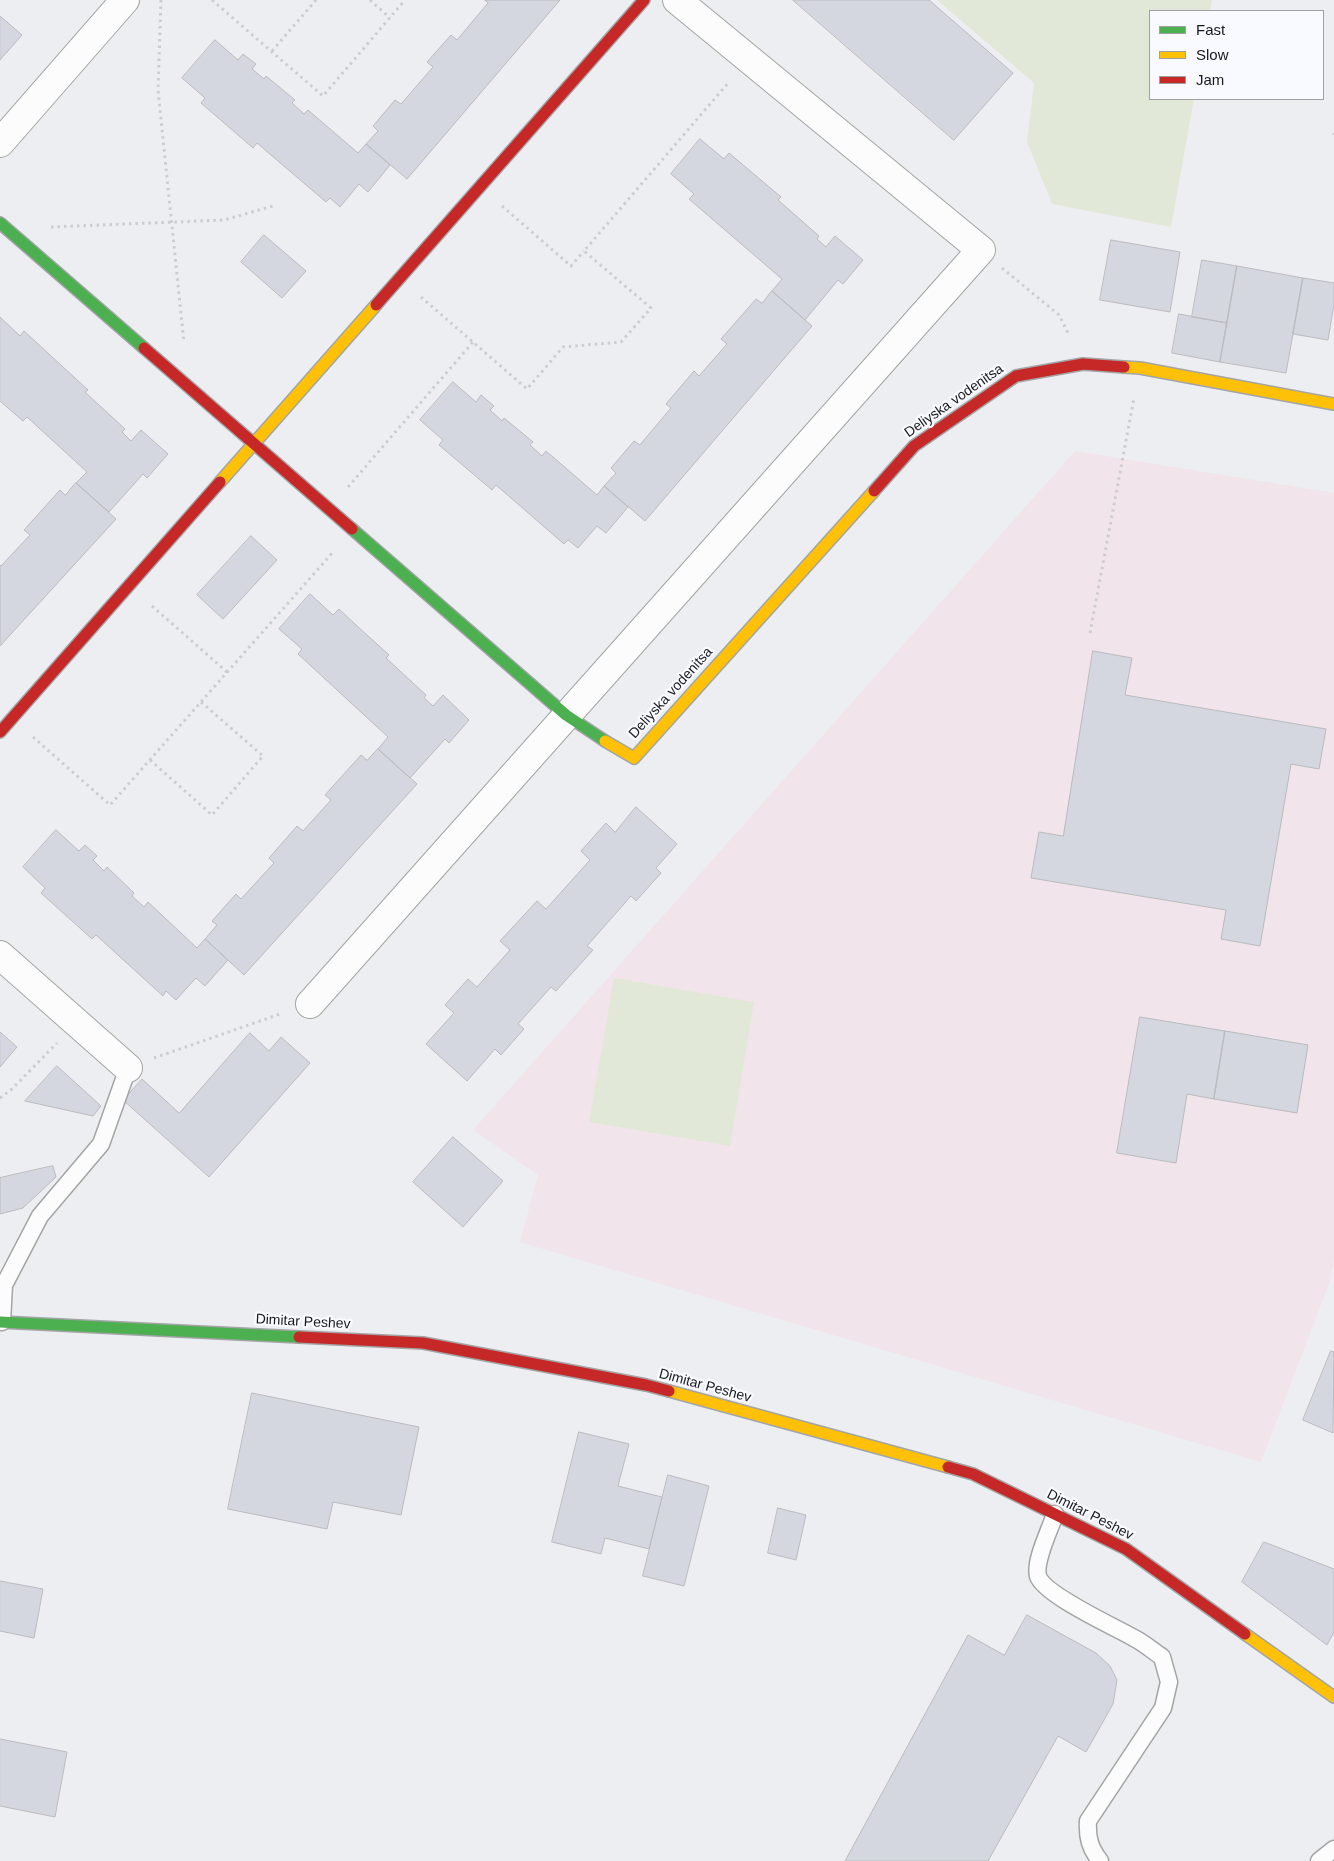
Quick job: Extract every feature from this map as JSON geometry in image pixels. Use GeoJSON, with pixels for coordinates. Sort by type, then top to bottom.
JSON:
{"type":"FeatureCollection","features":[{"type":"Feature","properties":{"kind":"street"},"geometry":{"type":"LineString","coordinates":[[0,142],[125,0]]}},
{"type":"Feature","properties":{"kind":"street"},"geometry":{"type":"LineString","coordinates":[[0,732],[644,0]]}},
{"type":"Feature","properties":{"kind":"street"},"geometry":{"type":"LineString","coordinates":[[310,1004],[981,250],[677,0]]}},
{"type":"Feature","properties":{"kind":"street"},"geometry":{"type":"LineString","coordinates":[[4,226],[566,715]]}},
{"type":"Feature","properties":{"kind":"street","name":"Deliyska vodenitsa"},"geometry":{"type":"LineString","coordinates":[[566,715],[610,745],[634,758],[914,446],[1016,376],[1083,364],[1140,368],[1334,404]]}},
{"type":"Feature","properties":{"kind":"street"},"geometry":{"type":"LineString","coordinates":[[0,955],[128,1068]]}},
{"type":"Feature","properties":{"kind":"street","name":"Dimitar Peshev"},"geometry":{"type":"LineString","coordinates":[[1,1322],[423,1343],[655,1388],[973,1474],[1126,1549],[1334,1697]]}},
{"type":"Feature","properties":{"kind":"lane"},"geometry":{"type":"LineString","coordinates":[[1,1322],[4,1285],[40,1216],[100,1144],[128,1068]]}},
{"type":"Feature","properties":{"kind":"lane"},"geometry":{"type":"LineString","coordinates":[[1055,1514],[1038,1563],[1038,1577],[1046,1588],[1089,1615],[1134,1638],[1162,1657],[1169,1682],[1163,1708],[1088,1821],[1088,1836],[1091,1849],[1100,1861]]}},
{"type":"Feature","properties":{"kind":"lane"},"geometry":{"type":"LineString","coordinates":[[1319,1861],[1334,1848]]}},
{"type":"Feature","properties":{"kind":"path"},"geometry":{"type":"LineString","coordinates":[[161,0],[158,90],[188,386]]}},
{"type":"Feature","properties":{"kind":"path"},"geometry":{"type":"LineString","coordinates":[[212,0],[323,96],[406,0]]}},
{"type":"Feature","properties":{"kind":"path"},"geometry":{"type":"LineString","coordinates":[[272,51],[316,0]]}},
{"type":"Feature","properties":{"kind":"path"},"geometry":{"type":"LineString","coordinates":[[370,0],[390,18]]}},
{"type":"Feature","properties":{"kind":"path"},"geometry":{"type":"LineString","coordinates":[[480,187],[571,266],[749,59]]}},
{"type":"Feature","properties":{"kind":"path"},"geometry":{"type":"LineString","coordinates":[[4,226],[224,220],[273,206]]}},
{"type":"Feature","properties":{"kind":"path"},"geometry":{"type":"LineString","coordinates":[[981,250],[1059,316],[1083,364]]}},
{"type":"Feature","properties":{"kind":"path"},"geometry":{"type":"LineString","coordinates":[[400,278],[527,389],[563,347],[621,342],[651,308],[584,251]]}},
{"type":"Feature","properties":{"kind":"path"},"geometry":{"type":"LineString","coordinates":[[329,509],[473,342]]}},
{"type":"Feature","properties":{"kind":"path"},"geometry":{"type":"LineString","coordinates":[[1090,633],[1121,458],[1140,368]]}},
{"type":"Feature","properties":{"kind":"path"},"geometry":{"type":"LineString","coordinates":[[12,718],[110,805],[353,530]]}},
{"type":"Feature","properties":{"kind":"path"},"geometry":{"type":"LineString","coordinates":[[129,585],[228,672]]}},
{"type":"Feature","properties":{"kind":"path"},"geometry":{"type":"LineString","coordinates":[[150,760],[212,815],[263,756],[201,702]]}},
{"type":"Feature","properties":{"kind":"path"},"geometry":{"type":"LineString","coordinates":[[128,1068],[310,1004]]}},
{"type":"Feature","properties":{"kind":"path"},"geometry":{"type":"LineString","coordinates":[[0,1098],[12,1089],[77,1023]]}},
{"type":"Feature","properties":{"kind":"shaded area"},"geometry":{"type":"Polygon","coordinates":[[[1075,451],[1334,493],[1334,1260],[1330,1281],[1261,1462],[520,1242],[538,1175],[473,1130],[1075,451]]]}},
{"type":"Feature","properties":{"kind":"green space"},"geometry":{"type":"Polygon","coordinates":[[[937,0],[1212,0],[1210,10],[1149,10],[1149,100],[1194,100],[1171,227],[1052,204],[1027,142],[1034,83],[937,0]]]}},
{"type":"Feature","properties":{"kind":"green space"},"geometry":{"type":"Polygon","coordinates":[[[614,978],[754,1002],[730,1146],[589,1122],[614,978]]]}},
{"type":"Feature","properties":{"kind":"building"},"geometry":{"type":"Polygon","coordinates":[[[485,0],[560,0],[407,179],[366,144],[378,131],[373,126],[395,100],[401,104],[433,67],[427,62],[451,35],[457,40],[488,3],[485,0]]]}},
{"type":"Feature","properties":{"kind":"building"},"geometry":{"type":"Polygon","coordinates":[[[793,0],[929,0],[1013,73],[954,140],[793,0]]]}},
{"type":"Feature","properties":{"kind":"building"},"geometry":{"type":"Polygon","coordinates":[[[0,16],[22,35],[0,60],[0,16]]]}},
{"type":"Feature","properties":{"kind":"building"},"geometry":{"type":"Polygon","coordinates":[[[215,40],[238,60],[243,54],[256,64],[252,69],[264,79],[266,76],[295,100],[292,103],[304,114],[308,110],[358,153],[366,144],[390,165],[368,192],[359,184],[340,207],[330,198],[326,202],[257,143],[253,148],[201,103],[205,98],[182,78],[215,40]]]}},
{"type":"Feature","properties":{"kind":"building"},"geometry":{"type":"Polygon","coordinates":[[[700,139],[724,159],[729,153],[781,197],[778,200],[819,236],[817,239],[826,247],[835,236],[863,260],[843,284],[838,280],[805,320],[772,291],[782,279],[689,199],[694,194],[671,174],[700,139]]]}},
{"type":"Feature","properties":{"kind":"building"},"geometry":{"type":"Polygon","coordinates":[[[264,235],[306,271],[282,298],[241,262],[264,235]]]}},
{"type":"Feature","properties":{"kind":"building"},"geometry":{"type":"Polygon","coordinates":[[[1111,240],[1180,252],[1170,312],[1100,300],[1111,240]]]}},
{"type":"Feature","properties":{"kind":"building"},"geometry":{"type":"Polygon","coordinates":[[[1202,260],[1237,266],[1227,323],[1192,317],[1202,260]]]}},
{"type":"Feature","properties":{"kind":"building"},"geometry":{"type":"Polygon","coordinates":[[[1237,266],[1303,278],[1286,373],[1220,362],[1237,266]]]}},
{"type":"Feature","properties":{"kind":"building"},"geometry":{"type":"Polygon","coordinates":[[[1303,278],[1334,283],[1334,304],[1328,340],[1293,334],[1303,278]]]}},
{"type":"Feature","properties":{"kind":"building"},"geometry":{"type":"Polygon","coordinates":[[[772,291],[812,326],[645,521],[604,486],[616,473],[611,468],[634,441],[640,445],[671,408],[666,404],[694,371],[699,376],[727,344],[721,339],[756,299],[762,303],[772,291]]]}},
{"type":"Feature","properties":{"kind":"building"},"geometry":{"type":"Polygon","coordinates":[[[1179,314],[1227,323],[1220,362],[1172,353],[1179,314]]]}},
{"type":"Feature","properties":{"kind":"building"},"geometry":{"type":"Polygon","coordinates":[[[0,317],[20,336],[24,331],[88,390],[85,392],[125,429],[122,432],[131,441],[141,430],[168,454],[147,478],[143,474],[109,512],[76,483],[87,472],[27,417],[23,421],[0,401],[0,317]]]}},
{"type":"Feature","properties":{"kind":"building"},"geometry":{"type":"Polygon","coordinates":[[[453,382],[476,402],[481,395],[494,406],[490,410],[502,421],[504,418],[533,442],[530,445],[542,456],[546,451],[597,495],[604,486],[628,507],[606,533],[597,526],[578,548],[568,540],[564,544],[496,485],[492,490],[439,445],[443,440],[420,420],[453,382]]]}},
{"type":"Feature","properties":{"kind":"building"},"geometry":{"type":"Polygon","coordinates":[[[76,483],[116,519],[0,646],[0,565],[30,535],[24,530],[60,490],[65,495],[76,483]]]}},
{"type":"Feature","properties":{"kind":"building"},"geometry":{"type":"Polygon","coordinates":[[[251,536],[277,560],[223,619],[197,595],[251,536]]]}},
{"type":"Feature","properties":{"kind":"building"},"geometry":{"type":"Polygon","coordinates":[[[310,594],[333,615],[339,609],[389,655],[386,658],[426,695],[424,698],[433,706],[443,695],[469,720],[449,743],[445,739],[410,778],[378,749],[388,737],[298,654],[302,649],[279,629],[310,594]]]}},
{"type":"Feature","properties":{"kind":"building"},"geometry":{"type":"Polygon","coordinates":[[[1093,651],[1132,658],[1125,695],[1326,729],[1319,769],[1291,764],[1260,946],[1221,939],[1226,910],[1031,878],[1039,832],[1063,836],[1093,651]]]}},
{"type":"Feature","properties":{"kind":"building"},"geometry":{"type":"Polygon","coordinates":[[[378,749],[417,784],[244,975],[205,939],[217,925],[212,921],[236,894],[241,899],[274,863],[269,858],[297,826],[303,831],[331,800],[325,795],[361,755],[367,760],[378,749]]]}},
{"type":"Feature","properties":{"kind":"building"},"geometry":{"type":"Polygon","coordinates":[[[636,807],[677,844],[656,868],[661,873],[636,901],[631,896],[587,946],[593,950],[556,991],[551,987],[518,1024],[524,1029],[501,1055],[495,1049],[467,1081],[426,1044],[454,1013],[445,1005],[468,979],[477,987],[510,950],[500,941],[537,901],[546,909],[590,860],[581,851],[606,823],[615,832],[636,807]]]}},
{"type":"Feature","properties":{"kind":"building"},"geometry":{"type":"Polygon","coordinates":[[[56,830],[79,851],[85,845],[97,856],[93,860],[104,871],[107,867],[134,893],[132,896],[144,907],[148,902],[197,948],[205,939],[228,960],[205,986],[196,978],[176,1000],[166,991],[163,996],[96,935],[92,939],[41,893],[45,888],[23,867],[56,830]]]}},
{"type":"Feature","properties":{"kind":"building"},"geometry":{"type":"Polygon","coordinates":[[[1140,1017],[1225,1031],[1214,1099],[1187,1094],[1176,1163],[1117,1153],[1140,1017]]]}},
{"type":"Feature","properties":{"kind":"building"},"geometry":{"type":"Polygon","coordinates":[[[1225,1031],[1308,1045],[1297,1113],[1214,1099],[1225,1031]]]}},
{"type":"Feature","properties":{"kind":"building"},"geometry":{"type":"Polygon","coordinates":[[[0,1032],[17,1047],[0,1067],[0,1032]]]}},
{"type":"Feature","properties":{"kind":"building"},"geometry":{"type":"Polygon","coordinates":[[[250,1033],[269,1051],[281,1037],[310,1063],[209,1177],[123,1100],[142,1079],[179,1113],[250,1033]]]}},
{"type":"Feature","properties":{"kind":"building"},"geometry":{"type":"Polygon","coordinates":[[[57,1066],[101,1106],[93,1116],[25,1101],[57,1066]]]}},
{"type":"Feature","properties":{"kind":"building"},"geometry":{"type":"Polygon","coordinates":[[[453,1137],[503,1181],[463,1227],[413,1182],[453,1137]]]}},
{"type":"Feature","properties":{"kind":"building"},"geometry":{"type":"Polygon","coordinates":[[[53,1166],[56,1177],[23,1208],[0,1214],[0,1178],[53,1166]]]}},
{"type":"Feature","properties":{"kind":"building"},"geometry":{"type":"Polygon","coordinates":[[[1331,1351],[1334,1352],[1333,1433],[1303,1420],[1331,1351]]]}},
{"type":"Feature","properties":{"kind":"building"},"geometry":{"type":"Polygon","coordinates":[[[252,1393],[419,1427],[401,1515],[333,1502],[327,1529],[228,1509],[252,1393]]]}},
{"type":"Feature","properties":{"kind":"building"},"geometry":{"type":"Polygon","coordinates":[[[579,1432],[629,1444],[618,1486],[662,1497],[649,1549],[605,1538],[601,1554],[552,1542],[579,1432]]]}},
{"type":"Feature","properties":{"kind":"building"},"geometry":{"type":"Polygon","coordinates":[[[668,1475],[709,1486],[684,1586],[643,1576],[668,1475]]]}},
{"type":"Feature","properties":{"kind":"building"},"geometry":{"type":"Polygon","coordinates":[[[778,1508],[806,1515],[796,1560],[768,1553],[778,1508]]]}},
{"type":"Feature","properties":{"kind":"building"},"geometry":{"type":"Polygon","coordinates":[[[1264,1542],[1334,1569],[1334,1632],[1327,1645],[1242,1582],[1264,1542]]]}},
{"type":"Feature","properties":{"kind":"building"},"geometry":{"type":"Polygon","coordinates":[[[0,1581],[43,1589],[34,1638],[0,1631],[0,1581]]]}},
{"type":"Feature","properties":{"kind":"building"},"geometry":{"type":"Polygon","coordinates":[[[1027,1615],[1096,1653],[1110,1666],[1117,1680],[1113,1704],[1086,1752],[1058,1736],[988,1861],[845,1861],[968,1635],[1004,1655],[1027,1615]]]}},
{"type":"Feature","properties":{"kind":"building"},"geometry":{"type":"Polygon","coordinates":[[[0,1739],[67,1752],[55,1817],[0,1806],[0,1739]]]}},
{"type":"Feature","properties":{"kind":"traffic: fast"},"geometry":{"type":"LineString","coordinates":[[0,223],[144,348]]}},
{"type":"Feature","properties":{"kind":"traffic: fast"},"geometry":{"type":"LineString","coordinates":[[352,529],[566,715],[605,741]]}},
{"type":"Feature","properties":{"kind":"traffic: fast"},"geometry":{"type":"LineString","coordinates":[[0,1322],[299,1337]]}},
{"type":"Feature","properties":{"kind":"traffic: slow"},"geometry":{"type":"LineString","coordinates":[[220,482],[376,305]]}},
{"type":"Feature","properties":{"kind":"traffic: slow"},"geometry":{"type":"LineString","coordinates":[[1124,367],[1140,368],[1334,404]]}},
{"type":"Feature","properties":{"kind":"traffic: slow"},"geometry":{"type":"LineString","coordinates":[[605,741],[634,758],[874,491]]}},
{"type":"Feature","properties":{"kind":"traffic: slow"},"geometry":{"type":"LineString","coordinates":[[669,1391],[948,1467]]}},
{"type":"Feature","properties":{"kind":"traffic: slow"},"geometry":{"type":"LineString","coordinates":[[1245,1634],[1334,1697]]}},
{"type":"Feature","properties":{"kind":"traffic: jam"},"geometry":{"type":"LineString","coordinates":[[376,305],[644,0]]}},
{"type":"Feature","properties":{"kind":"traffic: jam"},"geometry":{"type":"LineString","coordinates":[[144,348],[352,529]]}},
{"type":"Feature","properties":{"kind":"traffic: jam"},"geometry":{"type":"LineString","coordinates":[[874,491],[914,446],[1016,376],[1083,364],[1124,367]]}},
{"type":"Feature","properties":{"kind":"traffic: jam"},"geometry":{"type":"LineString","coordinates":[[0,732],[220,482]]}},
{"type":"Feature","properties":{"kind":"traffic: jam"},"geometry":{"type":"LineString","coordinates":[[299,1337],[423,1343],[669,1391]]}},
{"type":"Feature","properties":{"kind":"traffic: jam"},"geometry":{"type":"LineString","coordinates":[[948,1467],[973,1474],[1126,1549],[1245,1634]]}}]}
